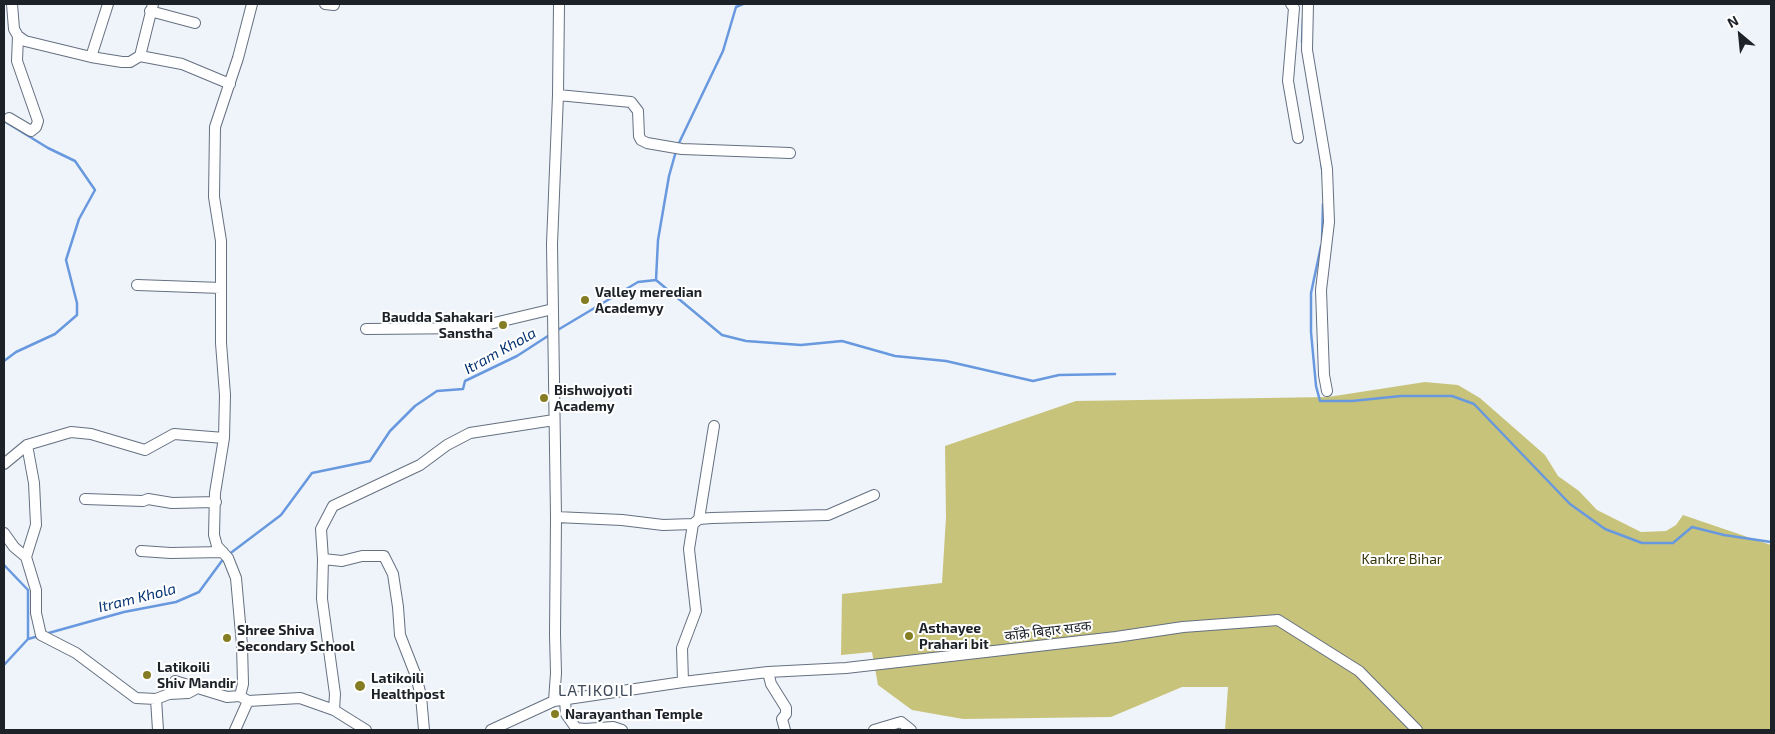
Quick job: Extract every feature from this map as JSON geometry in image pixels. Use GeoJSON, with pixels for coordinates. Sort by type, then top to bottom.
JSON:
{"type":"FeatureCollection","features":[{"type":"Feature","properties":{"kind":"street"},"geometry":{"type":"LineString","coordinates":[[8,118],[31,131],[36,127],[38,121],[17,61],[18,36],[14,29],[12,4]]}},
{"type":"Feature","properties":{"kind":"street"},"geometry":{"type":"LineString","coordinates":[[91,57],[108,4]]}},
{"type":"Feature","properties":{"kind":"street"},"geometry":{"type":"LineString","coordinates":[[235,730],[244,698],[242,645],[236,578],[226,555],[215,542],[216,502],[224,438],[225,395],[221,343],[221,241],[214,197],[215,136],[219,113],[230,84],[252,4]]}},
{"type":"Feature","properties":{"kind":"street"},"geometry":{"type":"LineString","coordinates":[[554,702],[556,673],[556,517],[552,244],[558,95],[559,4]]}},
{"type":"Feature","properties":{"kind":"street"},"geometry":{"type":"LineString","coordinates":[[1291,4],[1294,8],[1288,81],[1298,138]]}},
{"type":"Feature","properties":{"kind":"street"},"geometry":{"type":"LineString","coordinates":[[1308,4],[1307,50],[1327,169],[1329,222],[1321,290],[1324,375],[1327,391]]}},
{"type":"Feature","properties":{"kind":"street"},"geometry":{"type":"LineString","coordinates":[[140,56],[152,7],[195,23]]}},
{"type":"Feature","properties":{"kind":"street"},"geometry":{"type":"LineString","coordinates":[[18,36],[38,45],[91,57],[130,62],[140,56],[182,64],[230,84]]}},
{"type":"Feature","properties":{"kind":"street"},"geometry":{"type":"LineString","coordinates":[[558,95],[631,102],[638,111],[641,140],[677,148],[790,153]]}},
{"type":"Feature","properties":{"kind":"street"},"geometry":{"type":"LineString","coordinates":[[137,285],[221,288]]}},
{"type":"Feature","properties":{"kind":"street"},"geometry":{"type":"LineString","coordinates":[[366,329],[473,328],[553,309]]}},
{"type":"Feature","properties":{"kind":"street"},"geometry":{"type":"LineString","coordinates":[[334,710],[335,694],[322,599],[323,559],[321,529],[333,506],[420,465],[447,445],[470,433],[554,420]]}},
{"type":"Feature","properties":{"kind":"street"},"geometry":{"type":"LineString","coordinates":[[683,682],[682,648],[696,612],[689,549],[714,426]]}},
{"type":"Feature","properties":{"kind":"street"},"geometry":{"type":"LineString","coordinates":[[4,464],[27,445],[71,432],[91,434],[146,450],[174,434],[224,438]]}},
{"type":"Feature","properties":{"kind":"street"},"geometry":{"type":"LineString","coordinates":[[26,558],[36,525],[34,483],[27,445]]}},
{"type":"Feature","properties":{"kind":"street"},"geometry":{"type":"LineString","coordinates":[[556,517],[622,520],[663,525],[696,521],[828,515],[874,495]]}},
{"type":"Feature","properties":{"kind":"street"},"geometry":{"type":"LineString","coordinates":[[85,499],[148,500],[172,503],[216,502]]}},
{"type":"Feature","properties":{"kind":"street"},"geometry":{"type":"LineString","coordinates":[[4,532],[14,547],[26,558],[36,590],[36,613],[41,635],[76,653],[136,698],[156,699],[169,694],[188,693],[199,687]]}},
{"type":"Feature","properties":{"kind":"street"},"geometry":{"type":"LineString","coordinates":[[141,551],[226,555]]}},
{"type":"Feature","properties":{"kind":"street"},"geometry":{"type":"LineString","coordinates":[[323,559],[342,561],[362,556],[384,556],[392,574],[398,607],[400,635],[416,676],[421,696],[424,730]]}},
{"type":"Feature","properties":{"kind":"street","name":"काँक्रे बिहार सडक"},"geometry":{"type":"LineString","coordinates":[[491,730],[554,702],[683,682],[768,672],[846,668],[1116,637],[1183,627],[1278,620],[1359,671],[1417,730]]}},
{"type":"Feature","properties":{"kind":"street"},"geometry":{"type":"LineString","coordinates":[[768,672],[771,684],[786,708],[786,714],[782,719],[785,730]]}},
{"type":"Feature","properties":{"kind":"street"},"geometry":{"type":"LineString","coordinates":[[175,681],[227,697],[300,698],[334,710],[366,730]]}},
{"type":"Feature","properties":{"kind":"street"},"geometry":{"type":"LineString","coordinates":[[156,699],[158,730]]}},
{"type":"Feature","properties":{"kind":"street"},"geometry":{"type":"LineString","coordinates":[[565,700],[566,714],[576,728],[585,730],[613,726],[622,730]]}},
{"type":"Feature","properties":{"kind":"street"},"geometry":{"type":"LineString","coordinates":[[874,730],[901,722],[911,730]]}},
{"type":"Feature","properties":{"kind":"green space","name":"Kankre Bihar"},"geometry":{"type":"Polygon","coordinates":[[[1425,382],[1458,385],[1480,398],[1545,455],[1558,476],[1579,491],[1597,510],[1641,532],[1666,531],[1676,525],[1683,515],[1771,545],[1771,730],[1225,730],[1228,687],[1182,687],[1111,717],[963,719],[912,710],[878,685],[872,652],[841,655],[842,594],[942,583],[946,517],[945,446],[1076,401],[1328,397],[1425,382]]]}},
{"type":"Feature","properties":{"kind":"waterway","name":"Itram Khola"},"geometry":{"type":"LineString","coordinates":[[678,145],[723,51],[736,7],[743,4]]}},
{"type":"Feature","properties":{"kind":"waterway","name":"Itram Khola"},"geometry":{"type":"LineString","coordinates":[[1302,42],[1303,18]]}},
{"type":"Feature","properties":{"kind":"waterway"},"geometry":{"type":"LineString","coordinates":[[4,121],[48,148],[75,161],[95,190],[79,219],[66,260],[77,303],[77,315],[55,334],[16,352],[4,361]]}},
{"type":"Feature","properties":{"kind":"waterway","name":"Itram Khola"},"geometry":{"type":"LineString","coordinates":[[556,331],[638,282],[656,280],[658,240],[669,176],[676,151]]}},
{"type":"Feature","properties":{"kind":"waterway"},"geometry":{"type":"LineString","coordinates":[[1321,161],[1323,176]]}},
{"type":"Feature","properties":{"kind":"waterway"},"geometry":{"type":"LineString","coordinates":[[1322,241],[1323,204]]}},
{"type":"Feature","properties":{"kind":"waterway"},"geometry":{"type":"LineString","coordinates":[[1321,246],[1311,293],[1311,332],[1316,386],[1320,401],[1352,401],[1401,396],[1452,396],[1474,404],[1570,504],[1605,529],[1642,543],[1673,543],[1692,527],[1724,535],[1771,542]]}},
{"type":"Feature","properties":{"kind":"waterway"},"geometry":{"type":"LineString","coordinates":[[656,280],[722,335],[746,341],[801,345],[842,341],[895,356],[946,361],[1033,381],[1059,375],[1115,374]]}},
{"type":"Feature","properties":{"kind":"waterway","name":"Itram Khola"},"geometry":{"type":"LineString","coordinates":[[228,555],[281,515],[312,473],[370,461],[390,431],[415,406],[437,391],[463,389],[465,381],[517,356],[551,334]]}},
{"type":"Feature","properties":{"kind":"waterway","name":"Itram Khola"},"geometry":{"type":"LineString","coordinates":[[45,634],[124,612],[176,602],[199,592],[224,558]]}},
{"type":"Feature","properties":{"kind":"waterway"},"geometry":{"type":"LineString","coordinates":[[4,565],[28,590],[28,639]]}},
{"type":"Feature","properties":{"kind":"waterway","name":"Itram Khola"},"geometry":{"type":"LineString","coordinates":[[4,665],[28,639],[39,636]]}},
{"type":"Feature","properties":{"kind":"place","name":"Valley meredian Academyy"},"geometry":{"type":"Point","coordinates":[585,300]}},
{"type":"Feature","properties":{"kind":"place","name":"Baudda Sahakari Sanstha"},"geometry":{"type":"Point","coordinates":[503,325]}},
{"type":"Feature","properties":{"kind":"place","name":"Bishwojyoti Academy"},"geometry":{"type":"Point","coordinates":[544,398]}},
{"type":"Feature","properties":{"kind":"place","name":"Asthayee Prahari bit"},"geometry":{"type":"Point","coordinates":[909,636]}},
{"type":"Feature","properties":{"kind":"place","name":"Shree Shiva Secondary School"},"geometry":{"type":"Point","coordinates":[227,638]}},
{"type":"Feature","properties":{"kind":"place","name":"Latikoili Shiv Mandir"},"geometry":{"type":"Point","coordinates":[147,675]}},
{"type":"Feature","properties":{"kind":"place","name":"Latikoili Healthpost"},"geometry":{"type":"Point","coordinates":[360,686]}},
{"type":"Feature","properties":{"kind":"place","name":"Narayanthan Temple"},"geometry":{"type":"Point","coordinates":[555,714]}},
{"type":"Feature","properties":{"kind":"district","name":"LATIKOILI"},"geometry":{"type":"Point","coordinates":[596,691]}}]}
